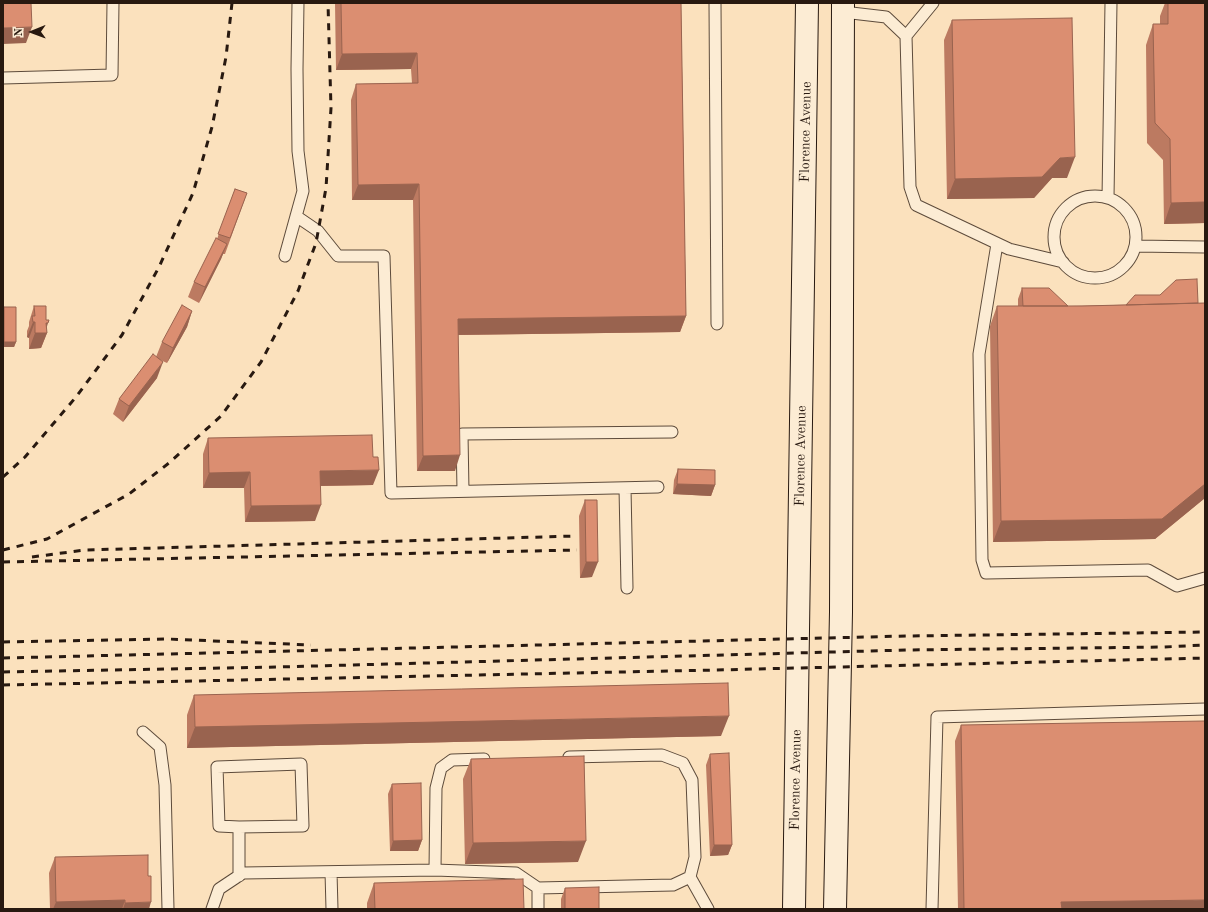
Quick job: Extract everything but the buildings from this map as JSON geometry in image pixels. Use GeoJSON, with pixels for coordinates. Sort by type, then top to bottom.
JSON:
{"type":"FeatureCollection","features":[{"type":"Feature","properties":{"kind":"main road","name":"Florence Avenue"},"geometry":{"type":"LineString","coordinates":[[794,909],[808,3]]}},
{"type":"Feature","properties":{"kind":"main road"},"geometry":{"type":"LineString","coordinates":[[835,909],[841,612],[843,8]]}},
{"type":"Feature","properties":{"kind":"lane"},"geometry":{"type":"LineString","coordinates":[[3,78],[112,75],[113,3]]}},
{"type":"Feature","properties":{"kind":"lane"},"geometry":{"type":"LineString","coordinates":[[285,256],[303,191],[298,150],[298,3]]}},
{"type":"Feature","properties":{"kind":"lane"},"geometry":{"type":"LineString","coordinates":[[715,3],[717,324]]}},
{"type":"Feature","properties":{"kind":"lane"},"geometry":{"type":"LineString","coordinates":[[933,3],[906,36],[910,188],[916,205],[1009,249],[1063,262]]}},
{"type":"Feature","properties":{"kind":"lane"},"geometry":{"type":"LineString","coordinates":[[1108,198],[1111,3]]}},
{"type":"Feature","properties":{"kind":"lane"},"geometry":{"type":"LineString","coordinates":[[843,8],[886,17],[906,36]]}},
{"type":"Feature","properties":{"kind":"lane"},"geometry":{"type":"LineString","coordinates":[[1094,196],[1108,198],[1120,204],[1129,214],[1135,225],[1135,246],[1134,252],[1126,263],[1116,272],[1104,277],[1091,278],[1078,274],[1067,266],[1058,256],[1054,242],[1055,229],[1060,216],[1069,205],[1081,198],[1094,196]]}},
{"type":"Feature","properties":{"kind":"lane"},"geometry":{"type":"LineString","coordinates":[[296,216],[318,231],[338,256],[384,256],[391,493],[658,487]]}},
{"type":"Feature","properties":{"kind":"lane"},"geometry":{"type":"LineString","coordinates":[[997,244],[979,354],[982,560],[986,573],[1148,570],[1177,586],[1205,578]]}},
{"type":"Feature","properties":{"kind":"lane"},"geometry":{"type":"LineString","coordinates":[[1135,246],[1205,247]]}},
{"type":"Feature","properties":{"kind":"lane"},"geometry":{"type":"LineString","coordinates":[[463,491],[462,434],[672,432]]}},
{"type":"Feature","properties":{"kind":"lane"},"geometry":{"type":"LineString","coordinates":[[625,488],[627,588]]}},
{"type":"Feature","properties":{"kind":"lane"},"geometry":{"type":"LineString","coordinates":[[932,909],[937,716],[1205,709]]}},
{"type":"Feature","properties":{"kind":"lane"},"geometry":{"type":"LineString","coordinates":[[143,732],[160,747],[165,785],[168,909]]}},
{"type":"Feature","properties":{"kind":"lane"},"geometry":{"type":"LineString","coordinates":[[561,758],[662,755],[683,763],[692,780],[695,857],[690,877],[708,909]]}},
{"type":"Feature","properties":{"kind":"lane"},"geometry":{"type":"LineString","coordinates":[[435,870],[436,788],[441,768],[452,760],[498,759]]}},
{"type":"Feature","properties":{"kind":"lane"},"geometry":{"type":"LineString","coordinates":[[301,764],[303,826],[239,827],[219,826],[217,767],[301,764]]}},
{"type":"Feature","properties":{"kind":"lane"},"geometry":{"type":"LineString","coordinates":[[239,827],[239,876]]}},
{"type":"Feature","properties":{"kind":"lane"},"geometry":{"type":"LineString","coordinates":[[212,909],[219,889],[243,873],[435,870],[516,873],[538,888],[673,885],[690,877]]}},
{"type":"Feature","properties":{"kind":"lane"},"geometry":{"type":"LineString","coordinates":[[332,872],[332,909]]}},
{"type":"Feature","properties":{"kind":"lane"},"geometry":{"type":"LineString","coordinates":[[538,888],[538,909]]}},
{"type":"Feature","properties":{"kind":"railway"},"geometry":{"type":"LineString","coordinates":[[3,477],[25,457],[76,397],[122,335],[159,267],[193,193],[212,127],[226,57],[232,3]]}},
{"type":"Feature","properties":{"kind":"railway"},"geometry":{"type":"LineString","coordinates":[[3,550],[47,539],[129,494],[169,463],[221,416],[261,362],[298,291],[316,243],[326,188],[331,108],[328,3]]}},
{"type":"Feature","properties":{"kind":"railway"},"geometry":{"type":"LineString","coordinates":[[32,557],[85,550],[576,536]]}},
{"type":"Feature","properties":{"kind":"railway"},"geometry":{"type":"LineString","coordinates":[[3,562],[577,550]]}},
{"type":"Feature","properties":{"kind":"railway"},"geometry":{"type":"LineString","coordinates":[[3,658],[907,636],[1205,632]]}},
{"type":"Feature","properties":{"kind":"railway"},"geometry":{"type":"LineString","coordinates":[[3,642],[168,639],[311,645]]}},
{"type":"Feature","properties":{"kind":"railway"},"geometry":{"type":"LineString","coordinates":[[3,672],[278,667],[907,650],[1164,647],[1205,645]]}},
{"type":"Feature","properties":{"kind":"railway"},"geometry":{"type":"LineString","coordinates":[[3,685],[1205,658]]}}]}
